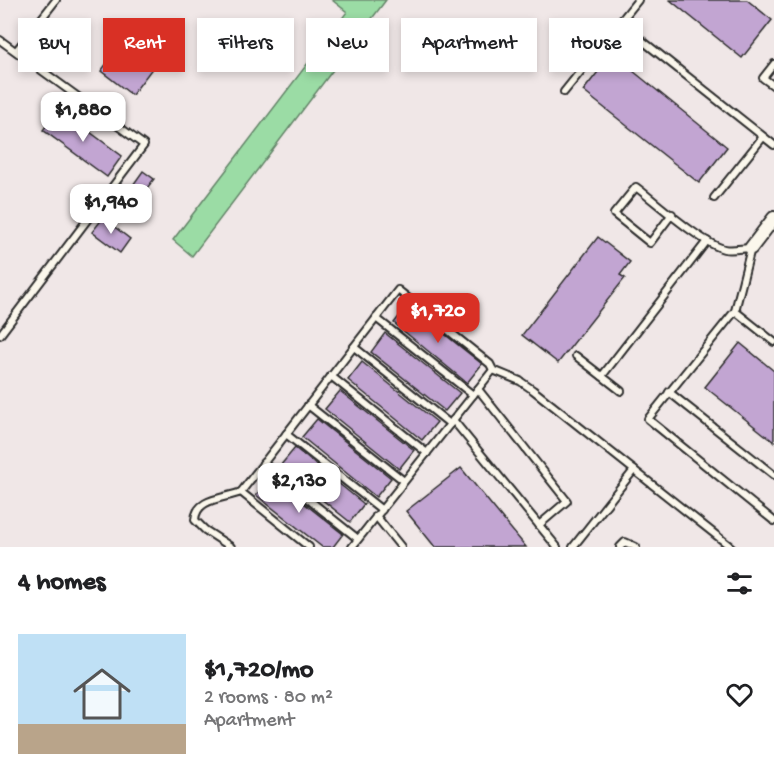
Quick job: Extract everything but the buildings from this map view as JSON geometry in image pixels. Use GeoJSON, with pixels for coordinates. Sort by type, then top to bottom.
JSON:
{"type":"FeatureCollection","features":[{"type":"Feature","properties":{"kind":"street"},"geometry":{"type":"LineString","coordinates":[[752,248],[774,218]]}},
{"type":"Feature","properties":{"kind":"lane"},"geometry":{"type":"LineString","coordinates":[[16,51],[56,0]]}},
{"type":"Feature","properties":{"kind":"lane"},"geometry":{"type":"LineString","coordinates":[[624,18],[638,0]]}},
{"type":"Feature","properties":{"kind":"lane"},"geometry":{"type":"LineString","coordinates":[[0,40],[144,145],[0,335]]}},
{"type":"Feature","properties":{"kind":"lane"},"geometry":{"type":"LineString","coordinates":[[643,41],[774,145]]}},
{"type":"Feature","properties":{"kind":"lane"},"geometry":{"type":"LineString","coordinates":[[774,64],[763,78],[774,86]]}},
{"type":"Feature","properties":{"kind":"lane"},"geometry":{"type":"LineString","coordinates":[[564,92],[580,72]]}},
{"type":"Feature","properties":{"kind":"lane"},"geometry":{"type":"LineString","coordinates":[[714,198],[763,136]]}},
{"type":"Feature","properties":{"kind":"lane"},"geometry":{"type":"LineString","coordinates":[[672,214],[650,243],[614,214],[636,187],[672,214],[707,241],[725,249],[752,248],[735,311],[648,419],[774,520]]}},
{"type":"Feature","properties":{"kind":"lane"},"geometry":{"type":"LineString","coordinates":[[602,376],[707,241]]}},
{"type":"Feature","properties":{"kind":"lane"},"geometry":{"type":"LineString","coordinates":[[231,547],[199,525],[195,520],[195,511],[205,503],[241,492],[398,290],[490,364],[493,370],[509,375],[527,386],[731,547]]}},
{"type":"Feature","properties":{"kind":"lane"},"geometry":{"type":"LineString","coordinates":[[735,311],[774,342]]}},
{"type":"Feature","properties":{"kind":"lane"},"geometry":{"type":"LineString","coordinates":[[376,318],[473,395]]}},
{"type":"Feature","properties":{"kind":"lane"},"geometry":{"type":"LineString","coordinates":[[354,347],[452,422],[558,547]]}},
{"type":"Feature","properties":{"kind":"lane"},"geometry":{"type":"LineString","coordinates":[[576,356],[621,391]]}},
{"type":"Feature","properties":{"kind":"lane"},"geometry":{"type":"LineString","coordinates":[[352,547],[493,370]]}},
{"type":"Feature","properties":{"kind":"lane"},"geometry":{"type":"LineString","coordinates":[[331,376],[427,453]]}},
{"type":"Feature","properties":{"kind":"lane"},"geometry":{"type":"LineString","coordinates":[[478,389],[567,501],[539,525]]}},
{"type":"Feature","properties":{"kind":"lane"},"geometry":{"type":"LineString","coordinates":[[669,392],[774,475]]}},
{"type":"Feature","properties":{"kind":"lane"},"geometry":{"type":"LineString","coordinates":[[308,405],[404,481]]}},
{"type":"Feature","properties":{"kind":"lane"},"geometry":{"type":"LineString","coordinates":[[286,434],[381,510]]}},
{"type":"Feature","properties":{"kind":"lane"},"geometry":{"type":"LineString","coordinates":[[263,463],[358,539]]}},
{"type":"Feature","properties":{"kind":"lane"},"geometry":{"type":"LineString","coordinates":[[573,547],[634,470]]}},
{"type":"Feature","properties":{"kind":"lane"},"geometry":{"type":"LineString","coordinates":[[241,492],[309,547]]}},
{"type":"Feature","properties":{"kind":"lane"},"geometry":{"type":"LineString","coordinates":[[376,516],[401,547]]}},
{"type":"Feature","properties":{"kind":"lane"},"geometry":{"type":"LineString","coordinates":[[620,547],[625,542],[636,547]]}},
{"type":"Feature","properties":{"kind":"green space"},"geometry":{"type":"Polygon","coordinates":[[[332,0],[386,0],[372,18],[342,18],[347,12],[332,0]]]}},
{"type":"Feature","properties":{"kind":"green space"},"geometry":{"type":"Polygon","coordinates":[[[306,66],[306,72],[331,72],[192,256],[173,240],[306,66]]]}}]}
